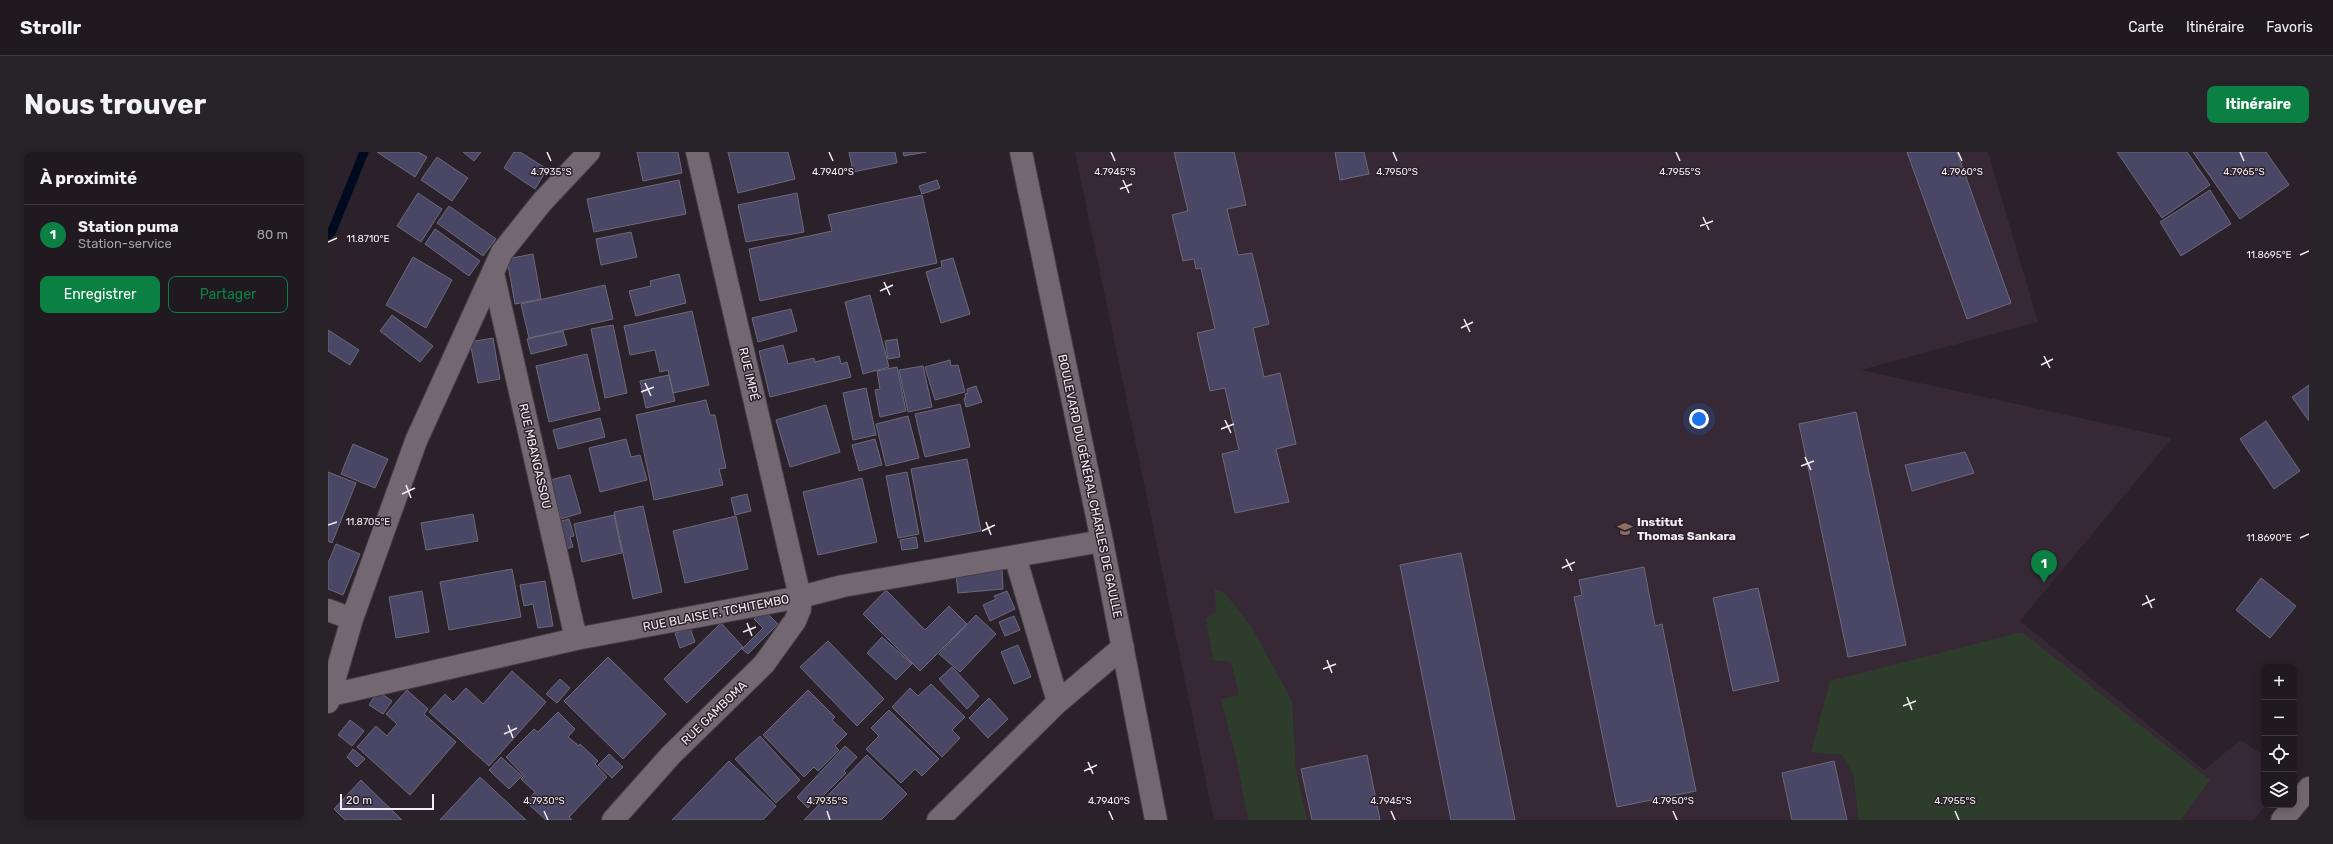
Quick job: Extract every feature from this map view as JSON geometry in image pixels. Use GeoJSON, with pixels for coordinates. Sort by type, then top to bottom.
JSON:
{"type":"FeatureCollection","features":[{"type":"Feature","properties":{"kind":"street","name":"RUE IMPÉ"},"geometry":{"type":"LineString","coordinates":[[697,152],[800,597]]}},
{"type":"Feature","properties":{"kind":"street","name":"BOULEVARD DU GÉNÉRAL CHARLES DE GAULLE"},"geometry":{"type":"LineString","coordinates":[[1021,152],[1102,541],[1156,820]]}},
{"type":"Feature","properties":{"kind":"street"},"geometry":{"type":"LineString","coordinates":[[330,699],[352,619],[416,441],[502,252],[587,153]]}},
{"type":"Feature","properties":{"kind":"street","name":"RUE MBANGASSOU"},"geometry":{"type":"LineString","coordinates":[[493,273],[576,639]]}},
{"type":"Feature","properties":{"kind":"street","name":"RUE BLAISE F. TCHITEMBO"},"geometry":{"type":"LineString","coordinates":[[330,699],[576,639],[800,597],[843,586],[1102,541]]}},
{"type":"Feature","properties":{"kind":"street"},"geometry":{"type":"LineString","coordinates":[[1015,556],[1058,702]]}},
{"type":"Feature","properties":{"kind":"street","name":"RUE GAMBOMA"},"geometry":{"type":"LineString","coordinates":[[612,820],[671,755],[764,664],[795,621],[800,609],[800,597]]}},
{"type":"Feature","properties":{"kind":"street"},"geometry":{"type":"LineString","coordinates":[[328,610],[352,619]]}},
{"type":"Feature","properties":{"kind":"street"},"geometry":{"type":"LineString","coordinates":[[938,820],[1058,702],[1123,647]]}},
{"type":"Feature","properties":{"kind":"street"},"geometry":{"type":"LineString","coordinates":[[2282,820],[2309,788]]}},
{"type":"Feature","properties":{"kind":"shaded area","name":"Institut Thomas Sankara"},"geometry":{"type":"Polygon","coordinates":[[[1075,152],[1988,152],[2038,322],[1861,370],[2172,438],[2020,621],[2204,770],[2240,740],[2261,753],[2261,808],[2264,808],[2254,820],[1214,820],[1075,152]]]}},
{"type":"Feature","properties":{"kind":"green space"},"geometry":{"type":"Polygon","coordinates":[[[1215,589],[1225,593],[1252,628],[1292,701],[1296,770],[1307,820],[1248,820],[1237,761],[1221,699],[1239,695],[1231,662],[1213,660],[1206,618],[1216,612],[1215,589]]]}},
{"type":"Feature","properties":{"kind":"green space"},"geometry":{"type":"Polygon","coordinates":[[[2022,632],[2210,780],[2181,820],[1859,820],[1853,773],[1842,755],[1811,752],[1830,681],[2022,632]]]}},
{"type":"Feature","properties":{"kind":"building"},"geometry":{"type":"Polygon","coordinates":[[[377,152],[418,152],[427,157],[415,177],[377,152]]]}},
{"type":"Feature","properties":{"kind":"building"},"geometry":{"type":"Polygon","coordinates":[[[463,152],[481,152],[474,161],[463,152]]]}},
{"type":"Feature","properties":{"kind":"building"},"geometry":{"type":"Polygon","coordinates":[[[514,152],[520,152],[547,169],[535,189],[504,168],[514,152]]]}},
{"type":"Feature","properties":{"kind":"building"},"geometry":{"type":"Polygon","coordinates":[[[637,152],[678,152],[682,173],[643,181],[637,152]]]}},
{"type":"Feature","properties":{"kind":"building"},"geometry":{"type":"Polygon","coordinates":[[[728,152],[788,152],[795,179],[738,193],[728,152]]]}},
{"type":"Feature","properties":{"kind":"building"},"geometry":{"type":"Polygon","coordinates":[[[849,152],[895,152],[897,163],[853,172],[849,152]]]}},
{"type":"Feature","properties":{"kind":"building"},"geometry":{"type":"Polygon","coordinates":[[[903,152],[926,152],[904,156],[903,152]]]}},
{"type":"Feature","properties":{"kind":"building"},"geometry":{"type":"Polygon","coordinates":[[[1174,152],[1234,152],[1246,205],[1227,209],[1238,255],[1252,253],[1269,324],[1253,328],[1264,377],[1280,373],[1296,444],[1276,449],[1289,502],[1235,513],[1222,454],[1239,450],[1225,388],[1210,391],[1197,333],[1215,329],[1201,268],[1196,269],[1194,259],[1183,261],[1172,215],[1188,211],[1174,152]]]}},
{"type":"Feature","properties":{"kind":"building"},"geometry":{"type":"Polygon","coordinates":[[[1335,152],[1364,152],[1369,174],[1340,180],[1335,152]]]}},
{"type":"Feature","properties":{"kind":"building"},"geometry":{"type":"Polygon","coordinates":[[[1907,152],[1957,152],[2011,303],[1967,319],[1907,152]]]}},
{"type":"Feature","properties":{"kind":"building"},"geometry":{"type":"Polygon","coordinates":[[[2117,152],[2187,152],[2210,185],[2162,218],[2117,152]]]}},
{"type":"Feature","properties":{"kind":"building"},"geometry":{"type":"Polygon","coordinates":[[[2193,152],[2266,152],[2289,185],[2240,219],[2193,152]]]}},
{"type":"Feature","properties":{"kind":"building"},"geometry":{"type":"Polygon","coordinates":[[[437,157],[468,178],[452,201],[421,180],[437,157]]]}},
{"type":"Feature","properties":{"kind":"building"},"geometry":{"type":"Polygon","coordinates":[[[679,180],[686,214],[594,232],[587,199],[679,180]]]}},
{"type":"Feature","properties":{"kind":"building"},"geometry":{"type":"Polygon","coordinates":[[[937,180],[940,188],[922,194],[919,186],[937,180]]]}},
{"type":"Feature","properties":{"kind":"building"},"geometry":{"type":"Polygon","coordinates":[[[2210,190],[2231,224],[2181,256],[2160,222],[2210,190]]]}},
{"type":"Feature","properties":{"kind":"building"},"geometry":{"type":"Polygon","coordinates":[[[418,193],[442,209],[421,242],[397,226],[418,193]]]}},
{"type":"Feature","properties":{"kind":"building"},"geometry":{"type":"Polygon","coordinates":[[[797,193],[804,232],[746,242],[738,205],[797,193]]]}},
{"type":"Feature","properties":{"kind":"building"},"geometry":{"type":"Polygon","coordinates":[[[922,195],[937,263],[760,301],[749,249],[832,231],[828,215],[922,195]]]}},
{"type":"Feature","properties":{"kind":"building"},"geometry":{"type":"Polygon","coordinates":[[[449,206],[496,239],[483,256],[437,223],[449,206]]]}},
{"type":"Feature","properties":{"kind":"building"},"geometry":{"type":"Polygon","coordinates":[[[435,229],[480,261],[469,276],[425,244],[435,229]]]}},
{"type":"Feature","properties":{"kind":"building"},"geometry":{"type":"Polygon","coordinates":[[[631,232],[637,257],[601,265],[596,239],[631,232]]]}},
{"type":"Feature","properties":{"kind":"building"},"geometry":{"type":"Polygon","coordinates":[[[533,254],[541,299],[515,304],[507,259],[533,254]]]}},
{"type":"Feature","properties":{"kind":"building"},"geometry":{"type":"Polygon","coordinates":[[[413,257],[452,280],[426,328],[386,305],[413,257]]]}},
{"type":"Feature","properties":{"kind":"building"},"geometry":{"type":"Polygon","coordinates":[[[953,258],[970,314],[941,323],[926,272],[942,267],[941,261],[953,258]]]}},
{"type":"Feature","properties":{"kind":"building"},"geometry":{"type":"Polygon","coordinates":[[[679,274],[686,303],[636,316],[629,291],[651,286],[650,281],[679,274]]]}},
{"type":"Feature","properties":{"kind":"building"},"geometry":{"type":"Polygon","coordinates":[[[605,285],[613,319],[529,338],[521,304],[605,285]]]}},
{"type":"Feature","properties":{"kind":"building"},"geometry":{"type":"Polygon","coordinates":[[[870,295],[889,367],[863,374],[845,302],[870,295]]]}},
{"type":"Feature","properties":{"kind":"building"},"geometry":{"type":"Polygon","coordinates":[[[791,309],[797,331],[758,342],[752,318],[791,309]]]}},
{"type":"Feature","properties":{"kind":"building"},"geometry":{"type":"Polygon","coordinates":[[[692,311],[709,385],[673,393],[668,370],[660,372],[655,350],[630,355],[624,326],[692,311]]]}},
{"type":"Feature","properties":{"kind":"building"},"geometry":{"type":"Polygon","coordinates":[[[392,315],[433,346],[420,362],[380,331],[392,315]]]}},
{"type":"Feature","properties":{"kind":"building"},"geometry":{"type":"Polygon","coordinates":[[[613,325],[627,393],[605,398],[591,329],[613,325]]]}},
{"type":"Feature","properties":{"kind":"building"},"geometry":{"type":"Polygon","coordinates":[[[328,330],[359,350],[350,365],[328,351],[328,330]]]}},
{"type":"Feature","properties":{"kind":"building"},"geometry":{"type":"Polygon","coordinates":[[[563,331],[567,345],[531,354],[527,339],[563,331]]]}},
{"type":"Feature","properties":{"kind":"building"},"geometry":{"type":"Polygon","coordinates":[[[493,338],[500,379],[478,383],[470,342],[493,338]]]}},
{"type":"Feature","properties":{"kind":"building"},"geometry":{"type":"Polygon","coordinates":[[[897,339],[900,357],[888,359],[885,341],[897,339]]]}},
{"type":"Feature","properties":{"kind":"building"},"geometry":{"type":"Polygon","coordinates":[[[783,345],[788,364],[814,358],[815,362],[839,356],[841,364],[847,362],[851,377],[770,397],[759,351],[783,345]]]}},
{"type":"Feature","properties":{"kind":"building"},"geometry":{"type":"Polygon","coordinates":[[[587,354],[600,410],[549,422],[536,366],[587,354]]]}},
{"type":"Feature","properties":{"kind":"building"},"geometry":{"type":"Polygon","coordinates":[[[950,360],[951,366],[958,365],[965,392],[935,400],[925,367],[950,360]]]}},
{"type":"Feature","properties":{"kind":"building"},"geometry":{"type":"Polygon","coordinates":[[[923,366],[932,407],[908,412],[899,370],[923,366]]]}},
{"type":"Feature","properties":{"kind":"building"},"geometry":{"type":"Polygon","coordinates":[[[897,367],[906,411],[880,417],[875,390],[880,389],[877,371],[897,367]]]}},
{"type":"Feature","properties":{"kind":"building"},"geometry":{"type":"Polygon","coordinates":[[[669,375],[675,401],[646,408],[640,381],[669,375]]]}},
{"type":"Feature","properties":{"kind":"building"},"geometry":{"type":"Polygon","coordinates":[[[2309,385],[2309,421],[2292,397],[2309,385]]]}},
{"type":"Feature","properties":{"kind":"building"},"geometry":{"type":"Polygon","coordinates":[[[976,386],[982,402],[966,407],[964,398],[966,398],[965,394],[968,393],[967,389],[976,386]]]}},
{"type":"Feature","properties":{"kind":"building"},"geometry":{"type":"Polygon","coordinates":[[[866,388],[876,435],[853,440],[843,393],[866,388]]]}},
{"type":"Feature","properties":{"kind":"building"},"geometry":{"type":"Polygon","coordinates":[[[706,400],[710,415],[715,415],[726,468],[719,469],[723,485],[654,500],[636,415],[706,400]]]}},
{"type":"Feature","properties":{"kind":"building"},"geometry":{"type":"Polygon","coordinates":[[[960,404],[970,447],[925,457],[915,414],[960,404]]]}},
{"type":"Feature","properties":{"kind":"building"},"geometry":{"type":"Polygon","coordinates":[[[826,405],[840,452],[790,467],[776,420],[826,405]]]}},
{"type":"Feature","properties":{"kind":"building"},"geometry":{"type":"Polygon","coordinates":[[[1856,412],[1906,645],[1848,657],[1799,424],[1856,412]]]}},
{"type":"Feature","properties":{"kind":"building"},"geometry":{"type":"Polygon","coordinates":[[[908,416],[919,458],[886,466],[876,424],[908,416]]]}},
{"type":"Feature","properties":{"kind":"building"},"geometry":{"type":"Polygon","coordinates":[[[600,418],[605,437],[558,449],[553,430],[600,418]]]}},
{"type":"Feature","properties":{"kind":"building"},"geometry":{"type":"Polygon","coordinates":[[[2266,421],[2300,471],[2274,489],[2240,439],[2266,421]]]}},
{"type":"Feature","properties":{"kind":"building"},"geometry":{"type":"Polygon","coordinates":[[[626,439],[631,457],[640,455],[647,480],[600,492],[589,448],[626,439]]]}},
{"type":"Feature","properties":{"kind":"building"},"geometry":{"type":"Polygon","coordinates":[[[875,439],[882,465],[859,471],[852,445],[875,439]]]}},
{"type":"Feature","properties":{"kind":"building"},"geometry":{"type":"Polygon","coordinates":[[[353,444],[388,459],[375,488],[341,474],[353,444]]]}},
{"type":"Feature","properties":{"kind":"building"},"geometry":{"type":"Polygon","coordinates":[[[1965,452],[1974,473],[1912,491],[1905,465],[1965,452]]]}},
{"type":"Feature","properties":{"kind":"building"},"geometry":{"type":"Polygon","coordinates":[[[967,459],[981,531],[925,542],[911,469],[967,459]]]}},
{"type":"Feature","properties":{"kind":"building"},"geometry":{"type":"Polygon","coordinates":[[[328,472],[356,483],[332,543],[328,541],[328,472]]]}},
{"type":"Feature","properties":{"kind":"building"},"geometry":{"type":"Polygon","coordinates":[[[907,472],[919,534],[898,538],[886,476],[907,472]]]}},
{"type":"Feature","properties":{"kind":"building"},"geometry":{"type":"Polygon","coordinates":[[[570,475],[581,513],[561,519],[550,480],[570,475]]]}},
{"type":"Feature","properties":{"kind":"building"},"geometry":{"type":"Polygon","coordinates":[[[862,478],[877,542],[818,555],[803,492],[862,478]]]}},
{"type":"Feature","properties":{"kind":"building"},"geometry":{"type":"Polygon","coordinates":[[[747,494],[751,511],[735,515],[731,498],[747,494]]]}},
{"type":"Feature","properties":{"kind":"building"},"geometry":{"type":"Polygon","coordinates":[[[643,506],[662,592],[633,599],[614,512],[643,506]]]}},
{"type":"Feature","properties":{"kind":"building"},"geometry":{"type":"Polygon","coordinates":[[[473,514],[478,541],[426,550],[421,523],[473,514]]]}},
{"type":"Feature","properties":{"kind":"building"},"geometry":{"type":"Polygon","coordinates":[[[614,515],[622,553],[582,562],[574,524],[614,515]]]}},
{"type":"Feature","properties":{"kind":"building"},"geometry":{"type":"Polygon","coordinates":[[[736,516],[748,569],[685,583],[673,531],[736,516]]]}},
{"type":"Feature","properties":{"kind":"building"},"geometry":{"type":"Polygon","coordinates":[[[569,519],[574,536],[570,537],[573,547],[562,550],[555,523],[569,519]]]}},
{"type":"Feature","properties":{"kind":"building"},"geometry":{"type":"Polygon","coordinates":[[[916,537],[918,548],[902,550],[900,540],[916,537]]]}},
{"type":"Feature","properties":{"kind":"building"},"geometry":{"type":"Polygon","coordinates":[[[336,544],[360,554],[343,595],[328,589],[328,563],[336,544]]]}},
{"type":"Feature","properties":{"kind":"building"},"geometry":{"type":"Polygon","coordinates":[[[1461,553],[1515,820],[1451,820],[1400,565],[1461,553]]]}},
{"type":"Feature","properties":{"kind":"building"},"geometry":{"type":"Polygon","coordinates":[[[1644,567],[1655,626],[1662,624],[1696,791],[1617,807],[1574,597],[1582,595],[1579,580],[1644,567]]]}},
{"type":"Feature","properties":{"kind":"building"},"geometry":{"type":"Polygon","coordinates":[[[512,569],[521,617],[449,630],[440,582],[512,569]]]}},
{"type":"Feature","properties":{"kind":"building"},"geometry":{"type":"Polygon","coordinates":[[[1002,570],[1003,589],[958,593],[956,574],[1002,570]]]}},
{"type":"Feature","properties":{"kind":"building"},"geometry":{"type":"Polygon","coordinates":[[[2261,578],[2296,606],[2270,638],[2236,610],[2261,578]]]}},
{"type":"Feature","properties":{"kind":"building"},"geometry":{"type":"Polygon","coordinates":[[[545,581],[553,626],[538,628],[533,604],[524,606],[520,585],[545,581]]]}},
{"type":"Feature","properties":{"kind":"building"},"geometry":{"type":"Polygon","coordinates":[[[1758,588],[1779,681],[1733,691],[1713,598],[1758,588]]]}},
{"type":"Feature","properties":{"kind":"building"},"geometry":{"type":"Polygon","coordinates":[[[886,590],[925,630],[949,606],[967,624],[920,671],[863,614],[886,590]]]}},
{"type":"Feature","properties":{"kind":"building"},"geometry":{"type":"Polygon","coordinates":[[[422,591],[429,632],[396,638],[389,597],[422,591]]]}},
{"type":"Feature","properties":{"kind":"building"},"geometry":{"type":"Polygon","coordinates":[[[1007,591],[1015,609],[990,621],[983,605],[996,599],[994,596],[1007,591]]]}},
{"type":"Feature","properties":{"kind":"building"},"geometry":{"type":"Polygon","coordinates":[[[763,609],[778,624],[748,654],[742,649],[763,628],[754,619],[763,609]]]}},
{"type":"Feature","properties":{"kind":"building"},"geometry":{"type":"Polygon","coordinates":[[[976,615],[996,634],[960,672],[939,654],[976,615]]]}},
{"type":"Feature","properties":{"kind":"building"},"geometry":{"type":"Polygon","coordinates":[[[1014,616],[1020,630],[1005,636],[999,622],[1014,616]]]}},
{"type":"Feature","properties":{"kind":"building"},"geometry":{"type":"Polygon","coordinates":[[[721,623],[743,647],[687,703],[664,679],[721,623]]]}},
{"type":"Feature","properties":{"kind":"building"},"geometry":{"type":"Polygon","coordinates":[[[690,628],[695,642],[680,648],[675,633],[690,628]]]}},
{"type":"Feature","properties":{"kind":"building"},"geometry":{"type":"Polygon","coordinates":[[[882,637],[912,664],[896,680],[867,653],[882,637]]]}},
{"type":"Feature","properties":{"kind":"building"},"geometry":{"type":"Polygon","coordinates":[[[828,641],[884,699],[857,726],[800,667],[828,641]]]}},
{"type":"Feature","properties":{"kind":"building"},"geometry":{"type":"Polygon","coordinates":[[[1018,645],[1031,677],[1014,684],[1001,652],[1018,645]]]}},
{"type":"Feature","properties":{"kind":"building"},"geometry":{"type":"Polygon","coordinates":[[[608,657],[666,714],[623,759],[564,701],[608,657]]]}},
{"type":"Feature","properties":{"kind":"building"},"geometry":{"type":"Polygon","coordinates":[[[952,667],[979,696],[967,709],[939,679],[952,667]]]}},
{"type":"Feature","properties":{"kind":"building"},"geometry":{"type":"Polygon","coordinates":[[[512,671],[546,702],[489,766],[429,712],[445,694],[453,702],[466,688],[483,704],[512,671]]]}},
{"type":"Feature","properties":{"kind":"building"},"geometry":{"type":"Polygon","coordinates":[[[560,679],[570,688],[557,703],[546,694],[560,679]]]}},
{"type":"Feature","properties":{"kind":"building"},"geometry":{"type":"Polygon","coordinates":[[[931,684],[965,717],[952,730],[960,738],[942,757],[892,707],[910,688],[918,696],[931,684]]]}},
{"type":"Feature","properties":{"kind":"building"},"geometry":{"type":"Polygon","coordinates":[[[407,690],[428,709],[424,714],[456,742],[410,795],[357,747],[376,726],[387,736],[397,724],[386,714],[407,690]]]}},
{"type":"Feature","properties":{"kind":"building"},"geometry":{"type":"Polygon","coordinates":[[[808,690],[835,717],[832,720],[847,734],[835,746],[839,750],[818,771],[814,767],[804,777],[763,735],[808,690]]]}},
{"type":"Feature","properties":{"kind":"building"},"geometry":{"type":"Polygon","coordinates":[[[378,691],[392,701],[383,714],[369,705],[378,691]]]}},
{"type":"Feature","properties":{"kind":"building"},"geometry":{"type":"Polygon","coordinates":[[[989,698],[1008,719],[988,738],[969,718],[989,698]]]}},
{"type":"Feature","properties":{"kind":"building"},"geometry":{"type":"Polygon","coordinates":[[[889,710],[939,759],[922,776],[915,769],[901,783],[866,749],[879,736],[871,728],[889,710]]]}},
{"type":"Feature","properties":{"kind":"building"},"geometry":{"type":"Polygon","coordinates":[[[558,712],[575,729],[568,737],[579,746],[580,744],[598,761],[595,764],[607,777],[569,817],[572,820],[546,820],[526,802],[535,792],[521,779],[524,776],[506,757],[534,729],[538,732],[558,712]]]}},
{"type":"Feature","properties":{"kind":"building"},"geometry":{"type":"Polygon","coordinates":[[[350,720],[364,731],[352,746],[338,735],[350,720]]]}},
{"type":"Feature","properties":{"kind":"building"},"geometry":{"type":"Polygon","coordinates":[[[760,736],[800,780],[776,803],[735,759],[760,736]]]}},
{"type":"Feature","properties":{"kind":"building"},"geometry":{"type":"Polygon","coordinates":[[[845,746],[857,757],[844,771],[846,773],[821,798],[818,796],[808,808],[797,797],[845,746]]]}},
{"type":"Feature","properties":{"kind":"building"},"geometry":{"type":"Polygon","coordinates":[[[353,749],[365,759],[357,767],[347,757],[353,749]]]}},
{"type":"Feature","properties":{"kind":"building"},"geometry":{"type":"Polygon","coordinates":[[[609,754],[623,767],[612,778],[598,765],[609,754]]]}},
{"type":"Feature","properties":{"kind":"building"},"geometry":{"type":"Polygon","coordinates":[[[867,755],[907,794],[881,820],[804,820],[867,755]]]}},
{"type":"Feature","properties":{"kind":"building"},"geometry":{"type":"Polygon","coordinates":[[[1367,755],[1380,820],[1312,820],[1301,769],[1367,755]]]}},
{"type":"Feature","properties":{"kind":"building"},"geometry":{"type":"Polygon","coordinates":[[[501,757],[522,776],[509,789],[489,770],[501,757]]]}},
{"type":"Feature","properties":{"kind":"building"},"geometry":{"type":"Polygon","coordinates":[[[729,761],[776,806],[763,820],[672,820],[729,761]]]}},
{"type":"Feature","properties":{"kind":"building"},"geometry":{"type":"Polygon","coordinates":[[[1834,761],[1847,820],[1792,820],[1782,773],[1834,761]]]}},
{"type":"Feature","properties":{"kind":"building"},"geometry":{"type":"Polygon","coordinates":[[[480,777],[526,820],[440,820],[480,777]]]}},
{"type":"Feature","properties":{"kind":"building"},"geometry":{"type":"Polygon","coordinates":[[[361,780],[402,820],[345,820],[334,809],[361,780]]]}},
{"type":"Feature","properties":{"kind":"waterway"},"geometry":{"type":"LineString","coordinates":[[328,235],[332,231],[364,152]]}},
{"type":"Feature","properties":{"kind":"place","name":"Institut Thomas Sankara"},"geometry":{"type":"Point","coordinates":[1625,529]}},
{"type":"Feature","properties":{"kind":"place","name":"Station puma"},"geometry":{"type":"Point","coordinates":[2044,583]}}]}
